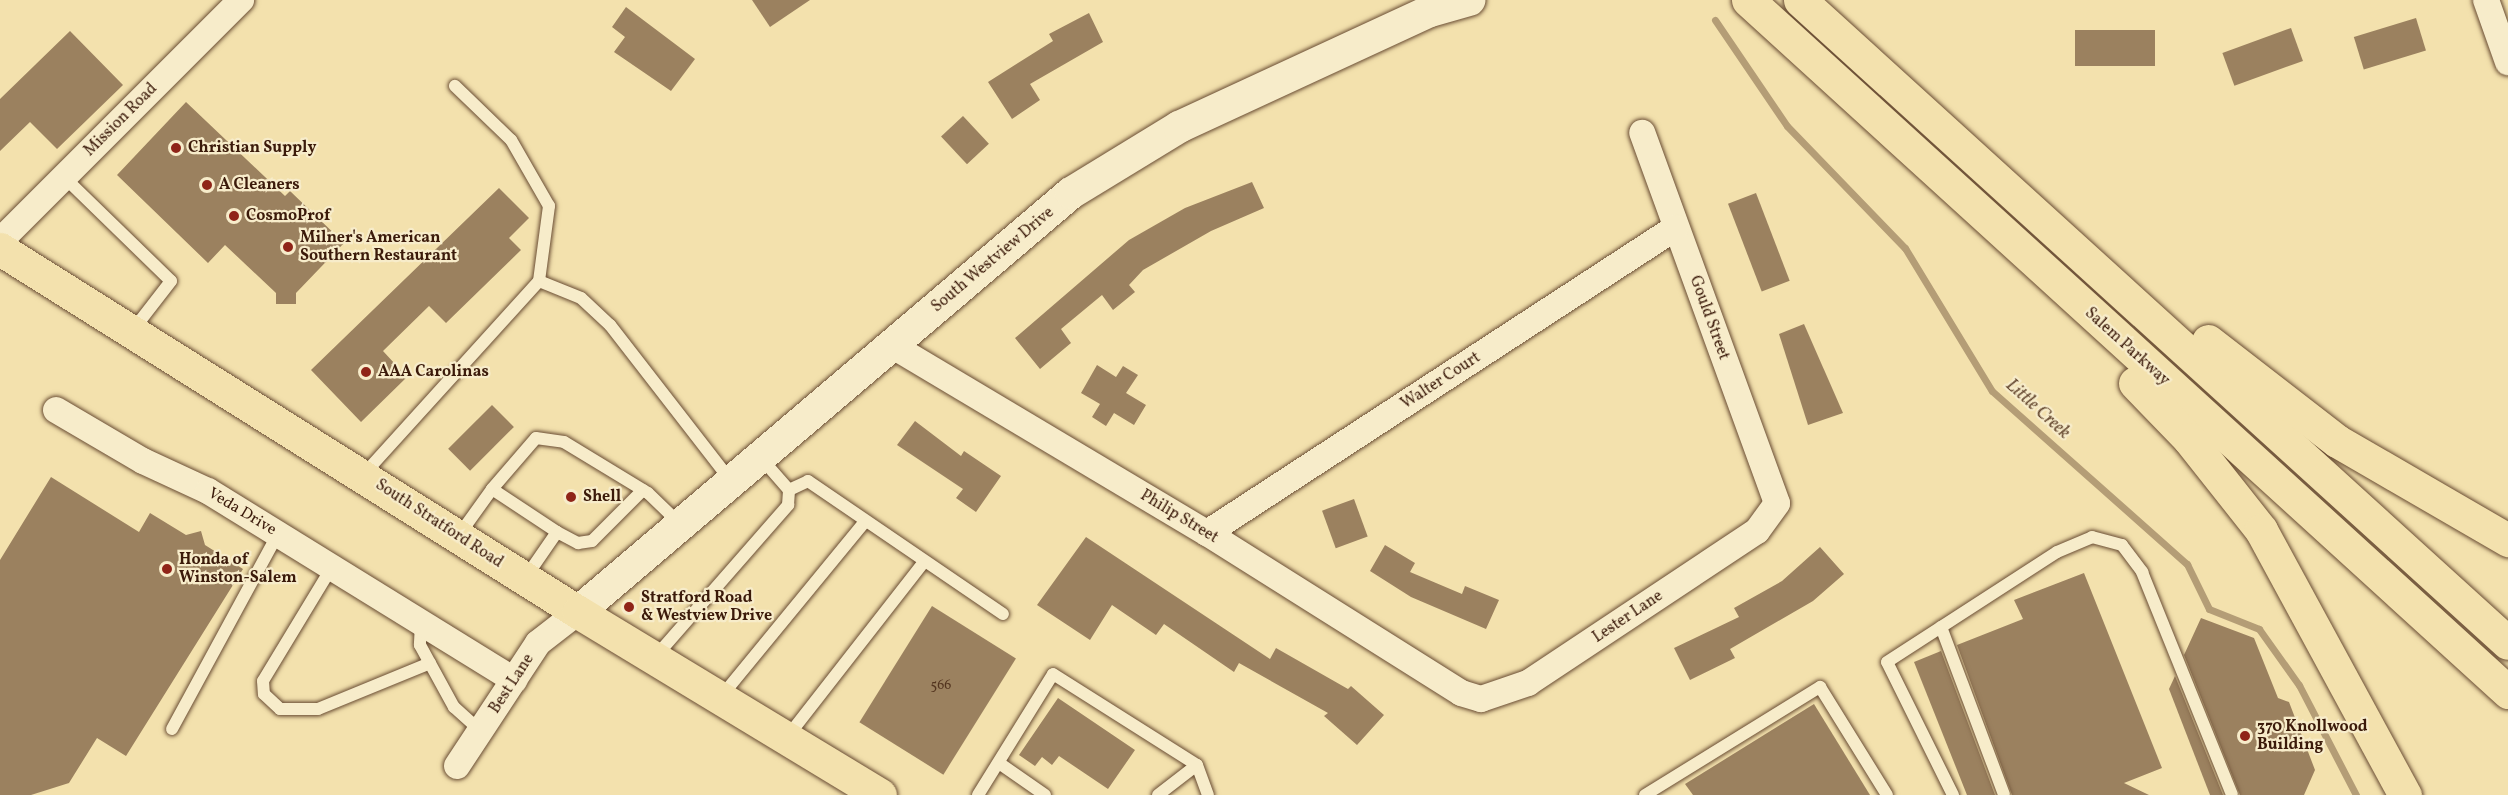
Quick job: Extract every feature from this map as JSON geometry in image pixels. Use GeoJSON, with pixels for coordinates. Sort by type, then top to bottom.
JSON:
{"type":"FeatureCollection","features":[{"type":"Feature","properties":{"kind":"main road","name":"Salem Parkway"},"geometry":{"type":"LineString","coordinates":[[1748,0],[2508,692]]}},
{"type":"Feature","properties":{"kind":"main road"},"geometry":{"type":"LineString","coordinates":[[1800,0],[2508,643]]}},
{"type":"Feature","properties":{"kind":"main road"},"geometry":{"type":"LineString","coordinates":[[2069,243],[2104,249],[2301,416],[2373,465],[2508,540]]}},
{"type":"Feature","properties":{"kind":"main road","name":"South Stratford Road"},"geometry":{"type":"LineString","coordinates":[[0,249],[719,700],[880,795]]}},
{"type":"Feature","properties":{"kind":"main road"},"geometry":{"type":"LineString","coordinates":[[2054,280],[2064,313],[2167,414],[2261,530],[2405,795]]}},
{"type":"Feature","properties":{"kind":"street","name":"Mission Road"},"geometry":{"type":"LineString","coordinates":[[0,241],[241,0]]}},
{"type":"Feature","properties":{"kind":"street","name":"South Westview Drive"},"geometry":{"type":"LineString","coordinates":[[578,612],[1071,193],[1179,127],[1428,6],[1469,0]]}},
{"type":"Feature","properties":{"kind":"street"},"geometry":{"type":"LineString","coordinates":[[2486,0],[2508,62]]}},
{"type":"Feature","properties":{"kind":"street","name":"Gould Street"},"geometry":{"type":"LineString","coordinates":[[1642,134],[1777,503]]}},
{"type":"Feature","properties":{"kind":"street","name":"Walter Court"},"geometry":{"type":"LineString","coordinates":[[1207,533],[1675,228]]}},
{"type":"Feature","properties":{"kind":"street","name":"Philip Street"},"geometry":{"type":"LineString","coordinates":[[892,346],[1207,533],[1461,693]]}},
{"type":"Feature","properties":{"kind":"street","name":"Veda Drive"},"geometry":{"type":"LineString","coordinates":[[56,410],[278,534],[514,680]]}},
{"type":"Feature","properties":{"kind":"street","name":"Lester Lane"},"geometry":{"type":"LineString","coordinates":[[1461,693],[1481,699],[1528,683],[1757,531],[1777,503]]}},
{"type":"Feature","properties":{"kind":"street","name":"Best Lane"},"geometry":{"type":"LineString","coordinates":[[457,766],[538,643],[578,612]]}},
{"type":"Feature","properties":{"kind":"lane"},"geometry":{"type":"LineString","coordinates":[[363,475],[539,281],[549,206],[511,140],[454,86]]}},
{"type":"Feature","properties":{"kind":"lane"},"geometry":{"type":"LineString","coordinates":[[64,177],[171,281],[132,331]]}},
{"type":"Feature","properties":{"kind":"lane"},"geometry":{"type":"LineString","coordinates":[[539,281],[581,298],[610,325],[732,482]]}},
{"type":"Feature","properties":{"kind":"lane"},"geometry":{"type":"LineString","coordinates":[[458,536],[492,489],[536,438],[564,442],[643,490],[681,525]]}},
{"type":"Feature","properties":{"kind":"lane"},"geometry":{"type":"LineString","coordinates":[[653,659],[788,505],[789,490],[761,458]]}},
{"type":"Feature","properties":{"kind":"lane"},"geometry":{"type":"LineString","coordinates":[[789,490],[808,481],[864,523],[1004,614]]}},
{"type":"Feature","properties":{"kind":"lane"},"geometry":{"type":"LineString","coordinates":[[492,489],[557,532],[578,543],[592,541],[643,490]]}},
{"type":"Feature","properties":{"kind":"lane"},"geometry":{"type":"LineString","coordinates":[[719,700],[864,523]]}},
{"type":"Feature","properties":{"kind":"lane"},"geometry":{"type":"LineString","coordinates":[[525,579],[557,532]]}},
{"type":"Feature","properties":{"kind":"lane"},"geometry":{"type":"LineString","coordinates":[[172,729],[278,534]]}},
{"type":"Feature","properties":{"kind":"lane"},"geometry":{"type":"LineString","coordinates":[[1953,795],[1887,662],[2057,552],[2092,537],[2122,545],[2142,572],[2232,795]]}},
{"type":"Feature","properties":{"kind":"lane"},"geometry":{"type":"LineString","coordinates":[[786,740],[923,563]]}},
{"type":"Feature","properties":{"kind":"lane"},"geometry":{"type":"LineString","coordinates":[[332,567],[263,681],[264,694],[280,710],[318,709],[430,663]]}},
{"type":"Feature","properties":{"kind":"lane"},"geometry":{"type":"LineString","coordinates":[[421,622],[420,645],[454,707],[481,730]]}},
{"type":"Feature","properties":{"kind":"lane"},"geometry":{"type":"LineString","coordinates":[[1941,627],[2004,795]]}},
{"type":"Feature","properties":{"kind":"lane"},"geometry":{"type":"LineString","coordinates":[[978,795],[1053,674],[1197,765],[1208,795]]}},
{"type":"Feature","properties":{"kind":"lane"},"geometry":{"type":"LineString","coordinates":[[1645,795],[1820,687],[1887,795]]}},
{"type":"Feature","properties":{"kind":"lane"},"geometry":{"type":"LineString","coordinates":[[999,763],[1045,795]]}},
{"type":"Feature","properties":{"kind":"lane"},"geometry":{"type":"LineString","coordinates":[[1158,795],[1197,765]]}},
{"type":"Feature","properties":{"kind":"building"},"geometry":{"type":"Polygon","coordinates":[[[752,0],[810,0],[770,27],[752,0]]]}},
{"type":"Feature","properties":{"kind":"building"},"geometry":{"type":"Polygon","coordinates":[[[626,7],[695,59],[671,91],[614,52],[625,37],[612,27],[626,7]]]}},
{"type":"Feature","properties":{"kind":"building"},"geometry":{"type":"Polygon","coordinates":[[[1089,13],[1103,42],[1030,84],[1040,100],[1012,119],[988,82],[1053,41],[1049,34],[1089,13]]]}},
{"type":"Feature","properties":{"kind":"building"},"geometry":{"type":"Polygon","coordinates":[[[2416,18],[2426,51],[2364,70],[2354,37],[2416,18]]]}},
{"type":"Feature","properties":{"kind":"building"},"geometry":{"type":"Polygon","coordinates":[[[2291,28],[2303,61],[2234,86],[2222,53],[2291,28]]]}},
{"type":"Feature","properties":{"kind":"building"},"geometry":{"type":"Polygon","coordinates":[[[2075,30],[2155,30],[2155,66],[2075,66],[2075,30]]]}},
{"type":"Feature","properties":{"kind":"building"},"geometry":{"type":"Polygon","coordinates":[[[70,31],[123,85],[57,149],[30,122],[0,151],[0,99],[70,31]]]}},
{"type":"Feature","properties":{"kind":"building"},"geometry":{"type":"Polygon","coordinates":[[[186,102],[285,196],[290,191],[344,243],[296,293],[296,304],[276,304],[276,293],[225,245],[208,263],[117,175],[186,102]]]}},
{"type":"Feature","properties":{"kind":"building"},"geometry":{"type":"Polygon","coordinates":[[[963,116],[989,144],[967,164],[941,136],[963,116]]]}},
{"type":"Feature","properties":{"kind":"building"},"geometry":{"type":"Polygon","coordinates":[[[1252,182],[1264,208],[1211,231],[1143,270],[1129,285],[1135,292],[1113,310],[1102,295],[1061,329],[1071,343],[1040,369],[1015,338],[1129,240],[1185,208],[1252,182]]]}},
{"type":"Feature","properties":{"kind":"building"},"geometry":{"type":"Polygon","coordinates":[[[499,188],[529,218],[509,238],[521,250],[446,323],[429,306],[383,351],[407,377],[361,422],[311,370],[499,188]]]}},
{"type":"Feature","properties":{"kind":"building"},"geometry":{"type":"Polygon","coordinates":[[[1756,193],[1790,281],[1762,292],[1728,204],[1756,193]]]}},
{"type":"Feature","properties":{"kind":"building"},"geometry":{"type":"Polygon","coordinates":[[[1804,324],[1843,413],[1808,425],[1779,334],[1804,324]]]}},
{"type":"Feature","properties":{"kind":"building"},"geometry":{"type":"Polygon","coordinates":[[[1097,365],[1116,377],[1123,366],[1138,375],[1126,393],[1146,405],[1134,425],[1114,413],[1106,426],[1092,417],[1100,404],[1081,393],[1097,365]]]}},
{"type":"Feature","properties":{"kind":"building"},"geometry":{"type":"Polygon","coordinates":[[[492,405],[514,427],[470,471],[448,449],[492,405]]]}},
{"type":"Feature","properties":{"kind":"building"},"geometry":{"type":"Polygon","coordinates":[[[915,421],[961,456],[964,451],[1001,476],[976,512],[956,498],[963,489],[897,445],[915,421]]]}},
{"type":"Feature","properties":{"kind":"building"},"geometry":{"type":"Polygon","coordinates":[[[51,477],[139,532],[150,513],[186,535],[201,531],[205,545],[243,569],[126,756],[97,738],[69,783],[31,795],[0,795],[0,560],[51,477]]]}},
{"type":"Feature","properties":{"kind":"building"},"geometry":{"type":"Polygon","coordinates":[[[1354,499],[1368,537],[1336,548],[1322,511],[1354,499]]]}},
{"type":"Feature","properties":{"kind":"building"},"geometry":{"type":"Polygon","coordinates":[[[1086,537],[1270,659],[1276,648],[1348,689],[1351,686],[1384,715],[1357,745],[1324,716],[1328,713],[1239,663],[1234,672],[1164,624],[1156,635],[1112,605],[1090,640],[1037,605],[1086,537]]]}},
{"type":"Feature","properties":{"kind":"building"},"geometry":{"type":"Polygon","coordinates":[[[1385,545],[1415,563],[1410,572],[1462,594],[1465,586],[1499,600],[1486,629],[1411,597],[1370,571],[1385,545]]]}},
{"type":"Feature","properties":{"kind":"building"},"geometry":{"type":"Polygon","coordinates":[[[1820,547],[1844,574],[1813,601],[1730,649],[1735,658],[1690,680],[1674,648],[1739,617],[1734,608],[1782,581],[1820,547]]]}},
{"type":"Feature","properties":{"kind":"building"},"geometry":{"type":"Polygon","coordinates":[[[2084,573],[2162,768],[2124,783],[2149,795],[2012,795],[1957,645],[2023,619],[2014,600],[2084,573]]]}},
{"type":"Feature","properties":{"kind":"building"},"geometry":{"type":"Polygon","coordinates":[[[932,606],[1016,658],[943,775],[859,722],[932,606]]]}},
{"type":"Feature","properties":{"kind":"building","name":"370 Knollwood Building"},"geometry":{"type":"Polygon","coordinates":[[[2201,618],[2254,638],[2278,698],[2289,702],[2315,770],[2304,795],[2240,795],[2184,655],[2201,618]]]}},
{"type":"Feature","properties":{"kind":"building"},"geometry":{"type":"Polygon","coordinates":[[[1941,651],[1995,795],[1967,795],[1914,662],[1941,651]]]}},
{"type":"Feature","properties":{"kind":"building"},"geometry":{"type":"Polygon","coordinates":[[[2175,676],[2223,795],[2210,795],[2169,689],[2175,676]]]}},
{"type":"Feature","properties":{"kind":"building"},"geometry":{"type":"Polygon","coordinates":[[[1058,698],[1135,750],[1108,789],[1059,756],[1052,765],[1042,757],[1035,766],[1019,755],[1058,698]]]}},
{"type":"Feature","properties":{"kind":"building"},"geometry":{"type":"Polygon","coordinates":[[[1814,704],[1870,795],[1693,795],[1685,784],[1814,704]]]}},
{"type":"Feature","properties":{"kind":"waterway","name":"Little Creek"},"geometry":{"type":"LineString","coordinates":[[1715,20],[1787,126],[1905,248],[1992,391],[2187,564],[2209,609],[2259,629],[2299,685],[2356,795]]}},
{"type":"Feature","properties":{"kind":"place","name":"Christian Supply"},"geometry":{"type":"Point","coordinates":[176,148]}},
{"type":"Feature","properties":{"kind":"place","name":"A Cleaners"},"geometry":{"type":"Point","coordinates":[207,185]}},
{"type":"Feature","properties":{"kind":"place","name":"CosmoProf"},"geometry":{"type":"Point","coordinates":[234,216]}},
{"type":"Feature","properties":{"kind":"place","name":"Milner's American Southern Restaurant"},"geometry":{"type":"Point","coordinates":[288,247]}},
{"type":"Feature","properties":{"kind":"place","name":"AAA Carolinas"},"geometry":{"type":"Point","coordinates":[366,372]}},
{"type":"Feature","properties":{"kind":"place","name":"Shell"},"geometry":{"type":"Point","coordinates":[571,497]}},
{"type":"Feature","properties":{"kind":"place","name":"Honda of Winston-Salem"},"geometry":{"type":"Point","coordinates":[167,569]}},
{"type":"Feature","properties":{"kind":"place","name":"Stratford Road & Westview Drive"},"geometry":{"type":"Point","coordinates":[629,607]}},
{"type":"Feature","properties":{"kind":"place","name":"370 Knollwood Building"},"geometry":{"type":"Point","coordinates":[2245,736]}}]}
